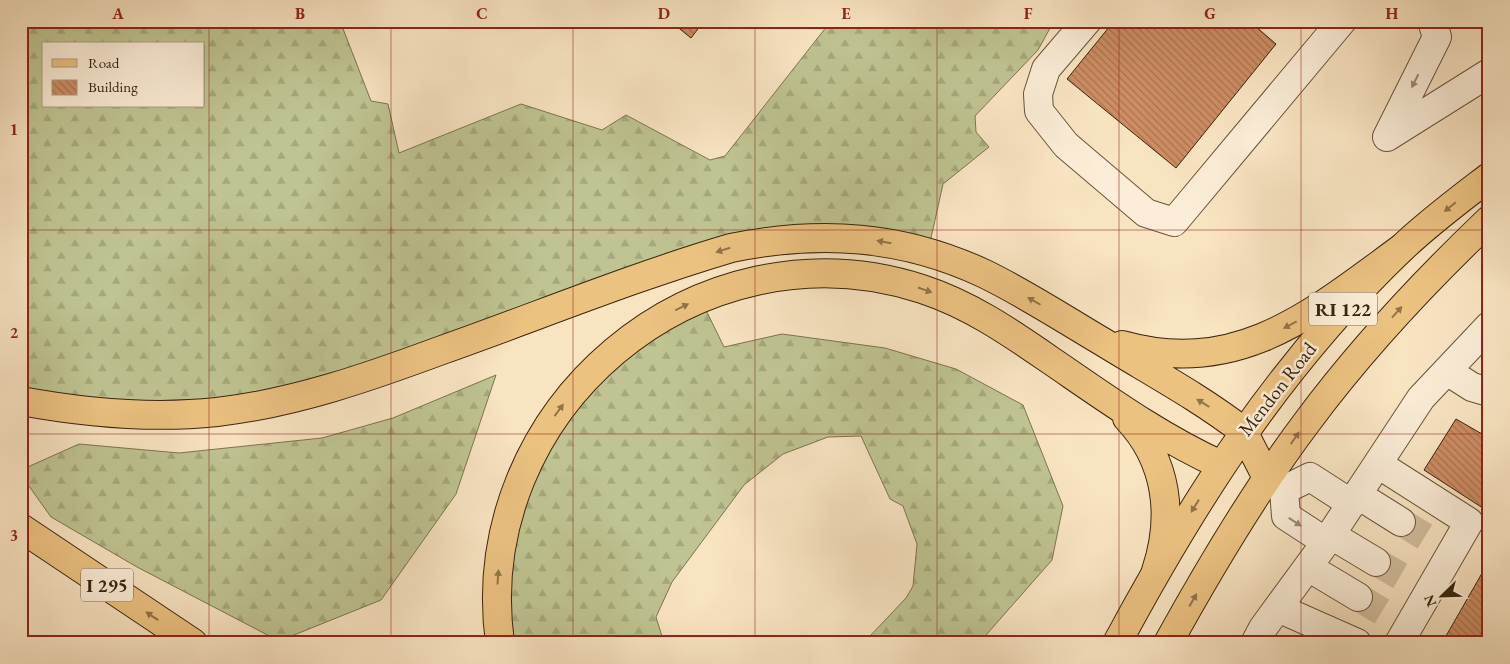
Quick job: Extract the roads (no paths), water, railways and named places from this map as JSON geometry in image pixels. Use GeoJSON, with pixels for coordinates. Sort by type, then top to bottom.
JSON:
{"type":"FeatureCollection","features":[{"type":"Feature","properties":{"kind":"main road","name":"Mendon Road"},"geometry":{"type":"LineString","coordinates":[[1117,643],[1156,571],[1243,431],[1321,333],[1402,248],[1489,178]]}},
{"type":"Feature","properties":{"kind":"main road","name":"RI 122"},"geometry":{"type":"LineString","coordinates":[[1168,643],[1235,528],[1276,484],[1306,422],[1370,342],[1434,273],[1489,220]]}},
{"type":"Feature","properties":{"kind":"main road"},"geometry":{"type":"LineString","coordinates":[[21,401],[90,412],[134,415],[188,415],[269,404],[368,377],[698,258],[731,248],[799,237],[868,239],[930,253],[985,274],[1067,321],[1203,403],[1243,431],[1276,484]]}},
{"type":"Feature","properties":{"kind":"main road"},"geometry":{"type":"LineString","coordinates":[[1067,321],[1119,344],[1158,353],[1196,354],[1231,349],[1263,339],[1296,323],[1402,248]]}},
{"type":"Feature","properties":{"kind":"main road"},"geometry":{"type":"LineString","coordinates":[[500,643],[498,574],[507,518],[524,467],[547,426],[573,391],[620,345],[660,318],[709,295],[769,278],[834,274],[893,281],[920,289],[968,308],[1012,334],[1104,397],[1177,442],[1221,465],[1276,484]]}},
{"type":"Feature","properties":{"kind":"main road"},"geometry":{"type":"LineString","coordinates":[[1104,397],[1131,422],[1143,438],[1161,474],[1167,518],[1162,553],[1156,571]]}},
{"type":"Feature","properties":{"kind":"main road","name":"I 295"},"geometry":{"type":"LineString","coordinates":[[21,528],[193,643]]}},
{"type":"Feature","properties":{"kind":"lane"},"geometry":{"type":"LineString","coordinates":[[1087,21],[1046,69],[1038,94],[1039,111],[1066,145],[1146,213],[1174,222],[1342,21]]}},
{"type":"Feature","properties":{"kind":"lane"},"geometry":{"type":"LineString","coordinates":[[1432,21],[1437,37],[1387,137],[1489,73]]}},
{"type":"Feature","properties":{"kind":"lane"},"geometry":{"type":"LineString","coordinates":[[1255,643],[1355,500],[1421,398],[1489,326]]}},
{"type":"Feature","properties":{"kind":"lane"},"geometry":{"type":"LineString","coordinates":[[1447,370],[1472,387],[1489,392]]}},
{"type":"Feature","properties":{"kind":"lane"},"geometry":{"type":"LineString","coordinates":[[1378,464],[1479,528]]}},
{"type":"Feature","properties":{"kind":"lane"},"geometry":{"type":"LineString","coordinates":[[1376,562],[1286,516],[1276,484],[1310,477],[1401,522]]}},
{"type":"Feature","properties":{"kind":"lane"},"geometry":{"type":"LineString","coordinates":[[1399,629],[1419,587],[1442,547],[1479,528]]}},
{"type":"Feature","properties":{"kind":"lane"},"geometry":{"type":"LineString","coordinates":[[1308,567],[1358,597]]}},
{"type":"Feature","properties":{"kind":"lane"},"geometry":{"type":"LineString","coordinates":[[1278,608],[1357,643]]}},
{"type":"Feature","properties":{"kind":"tunnel"},"geometry":{"type":"LineString","coordinates":[[1401,522],[1432,541]]}},
{"type":"Feature","properties":{"kind":"tunnel"},"geometry":{"type":"LineString","coordinates":[[1376,562],[1409,581]]}},
{"type":"Feature","properties":{"kind":"tunnel"},"geometry":{"type":"LineString","coordinates":[[1358,597],[1389,616]]}}]}
